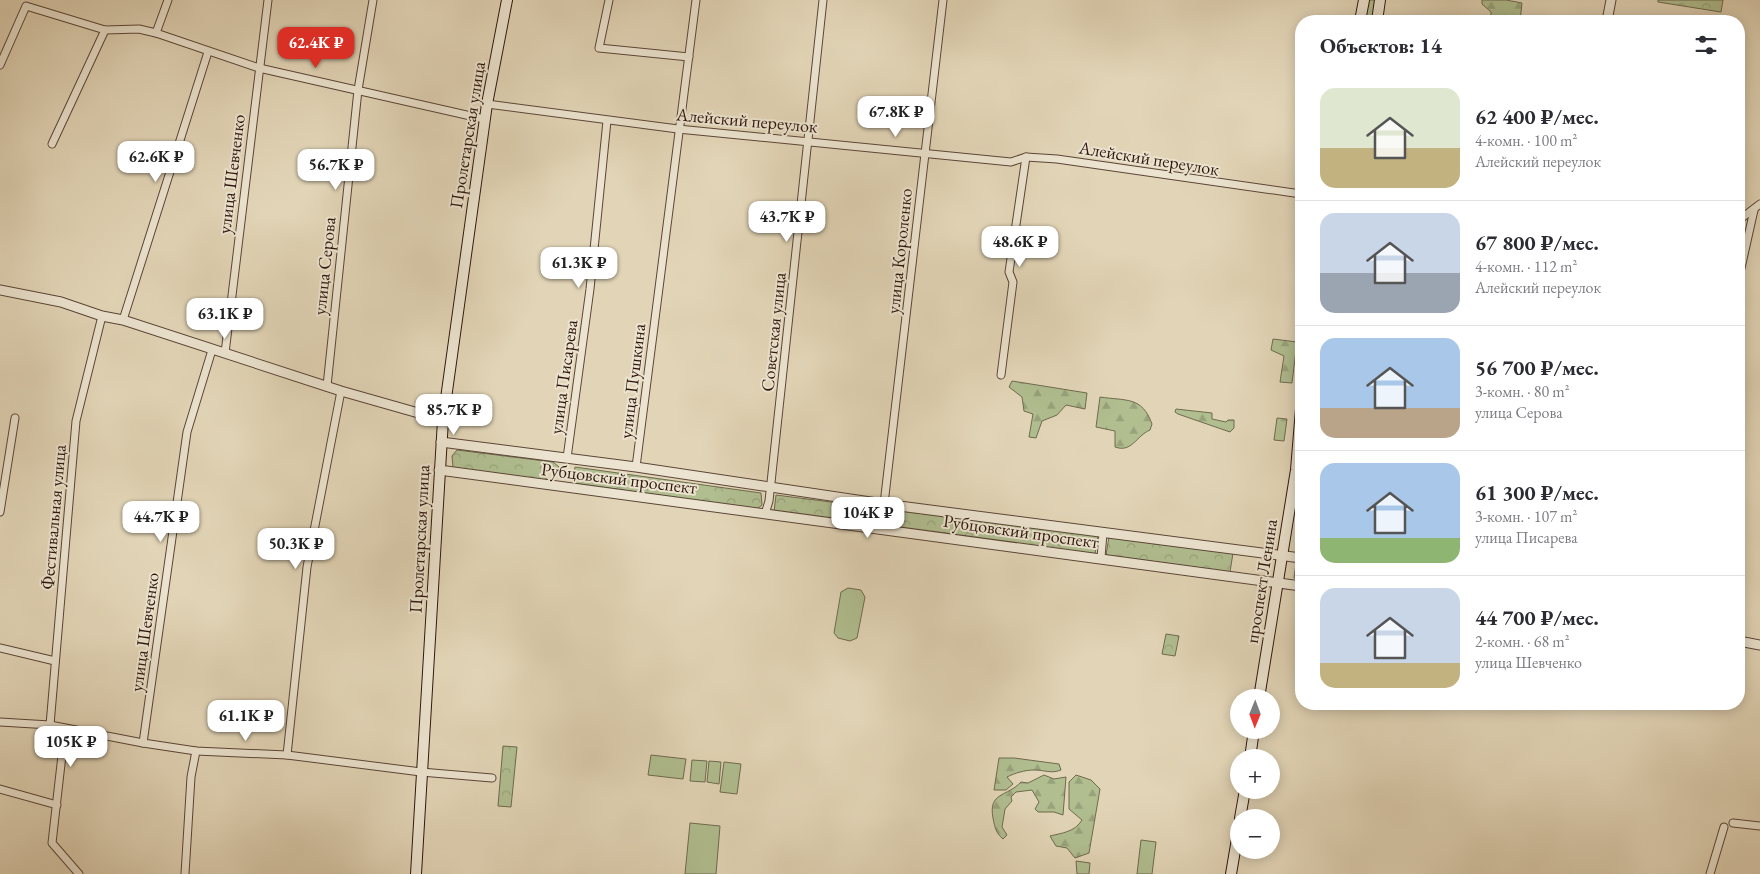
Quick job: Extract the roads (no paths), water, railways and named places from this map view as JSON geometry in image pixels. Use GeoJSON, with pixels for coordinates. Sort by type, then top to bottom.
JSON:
{"type":"FeatureCollection","features":[{"type":"Feature","properties":{"kind":"main road","name":"Пролетарская улица"},"geometry":{"type":"LineString","coordinates":[[416,874],[443,420],[486,104],[507,0]]}},
{"type":"Feature","properties":{"kind":"main road"},"geometry":{"type":"LineString","coordinates":[[1361,15],[1364,0]]}},
{"type":"Feature","properties":{"kind":"main road"},"geometry":{"type":"LineString","coordinates":[[1378,15],[1380,0]]}},
{"type":"Feature","properties":{"kind":"main road","name":"проспект Ленина"},"geometry":{"type":"LineString","coordinates":[[1260,689],[1281,555],[1295,482]]}},
{"type":"Feature","properties":{"kind":"main road"},"geometry":{"type":"LineString","coordinates":[[1231,874],[1234,859]]}},
{"type":"Feature","properties":{"kind":"street"},"geometry":{"type":"LineString","coordinates":[[156,33],[168,0]]}},
{"type":"Feature","properties":{"kind":"street","name":"улица Шевченко"},"geometry":{"type":"LineString","coordinates":[[225,353],[268,0]]}},
{"type":"Feature","properties":{"kind":"street","name":"улица Серова"},"geometry":{"type":"LineString","coordinates":[[327,386],[358,90],[373,0]]}},
{"type":"Feature","properties":{"kind":"street"},"geometry":{"type":"LineString","coordinates":[[609,0],[599,48],[689,57]]}},
{"type":"Feature","properties":{"kind":"street","name":"улица Пушкина"},"geometry":{"type":"LineString","coordinates":[[636,468],[696,0]]}},
{"type":"Feature","properties":{"kind":"street","name":"Советская улица"},"geometry":{"type":"LineString","coordinates":[[765,514],[770,488],[824,0]]}},
{"type":"Feature","properties":{"kind":"street","name":"улица Короленко"},"geometry":{"type":"LineString","coordinates":[[884,504],[942,0]]}},
{"type":"Feature","properties":{"kind":"street"},"geometry":{"type":"LineString","coordinates":[[1608,15],[1611,0]]}},
{"type":"Feature","properties":{"kind":"street"},"geometry":{"type":"LineString","coordinates":[[0,65],[26,6],[105,30],[139,29],[156,33],[260,68],[484,119]]}},
{"type":"Feature","properties":{"kind":"street"},"geometry":{"type":"LineString","coordinates":[[52,144],[105,30]]}},
{"type":"Feature","properties":{"kind":"street"},"geometry":{"type":"LineString","coordinates":[[123,320],[208,52]]}},
{"type":"Feature","properties":{"kind":"street","name":"Алейский переулок"},"geometry":{"type":"LineString","coordinates":[[486,104],[678,129],[1011,162],[1026,157],[1057,159],[1295,193]]}},
{"type":"Feature","properties":{"kind":"street","name":"улица Писарева"},"geometry":{"type":"LineString","coordinates":[[567,458],[590,289],[607,121]]}},
{"type":"Feature","properties":{"kind":"street"},"geometry":{"type":"LineString","coordinates":[[1000,375],[1013,282],[1009,272],[1026,157]]}},
{"type":"Feature","properties":{"kind":"street"},"geometry":{"type":"LineString","coordinates":[[1745,216],[1760,204]]}},
{"type":"Feature","properties":{"kind":"street"},"geometry":{"type":"LineString","coordinates":[[1745,250],[1754,210]]}},
{"type":"Feature","properties":{"kind":"street"},"geometry":{"type":"LineString","coordinates":[[0,290],[61,302],[102,316],[123,320],[341,391],[443,420]]}},
{"type":"Feature","properties":{"kind":"street","name":"Фестивальная улица"},"geometry":{"type":"LineString","coordinates":[[50,725],[76,421],[102,316]]}},
{"type":"Feature","properties":{"kind":"street","name":"улица Шевченко"},"geometry":{"type":"LineString","coordinates":[[143,743],[187,432],[212,350]]}},
{"type":"Feature","properties":{"kind":"street"},"geometry":{"type":"LineString","coordinates":[[286,755],[307,567],[341,391]]}},
{"type":"Feature","properties":{"kind":"street"},"geometry":{"type":"LineString","coordinates":[[0,512],[15,418]]}},
{"type":"Feature","properties":{"kind":"street","name":"Рубцовский проспект"},"geometry":{"type":"LineString","coordinates":[[441,442],[567,458],[884,504],[1295,557]]}},
{"type":"Feature","properties":{"kind":"street","name":"Рубцовский проспект"},"geometry":{"type":"LineString","coordinates":[[439,470],[1295,585]]}},
{"type":"Feature","properties":{"kind":"street"},"geometry":{"type":"LineString","coordinates":[[1101,558],[1104,532]]}},
{"type":"Feature","properties":{"kind":"street"},"geometry":{"type":"LineString","coordinates":[[1745,642],[1760,645]]}},
{"type":"Feature","properties":{"kind":"street"},"geometry":{"type":"LineString","coordinates":[[0,648],[56,661]]}},
{"type":"Feature","properties":{"kind":"street"},"geometry":{"type":"LineString","coordinates":[[0,722],[50,725],[196,751],[286,755],[421,772],[492,778]]}},
{"type":"Feature","properties":{"kind":"street"},"geometry":{"type":"LineString","coordinates":[[65,729],[52,843],[79,874]]}},
{"type":"Feature","properties":{"kind":"street"},"geometry":{"type":"LineString","coordinates":[[185,874],[191,777],[196,751]]}},
{"type":"Feature","properties":{"kind":"street"},"geometry":{"type":"LineString","coordinates":[[0,789],[57,804]]}},
{"type":"Feature","properties":{"kind":"street"},"geometry":{"type":"LineString","coordinates":[[1733,823],[1760,826]]}},
{"type":"Feature","properties":{"kind":"street"},"geometry":{"type":"LineString","coordinates":[[1710,874],[1724,827]]}}]}
